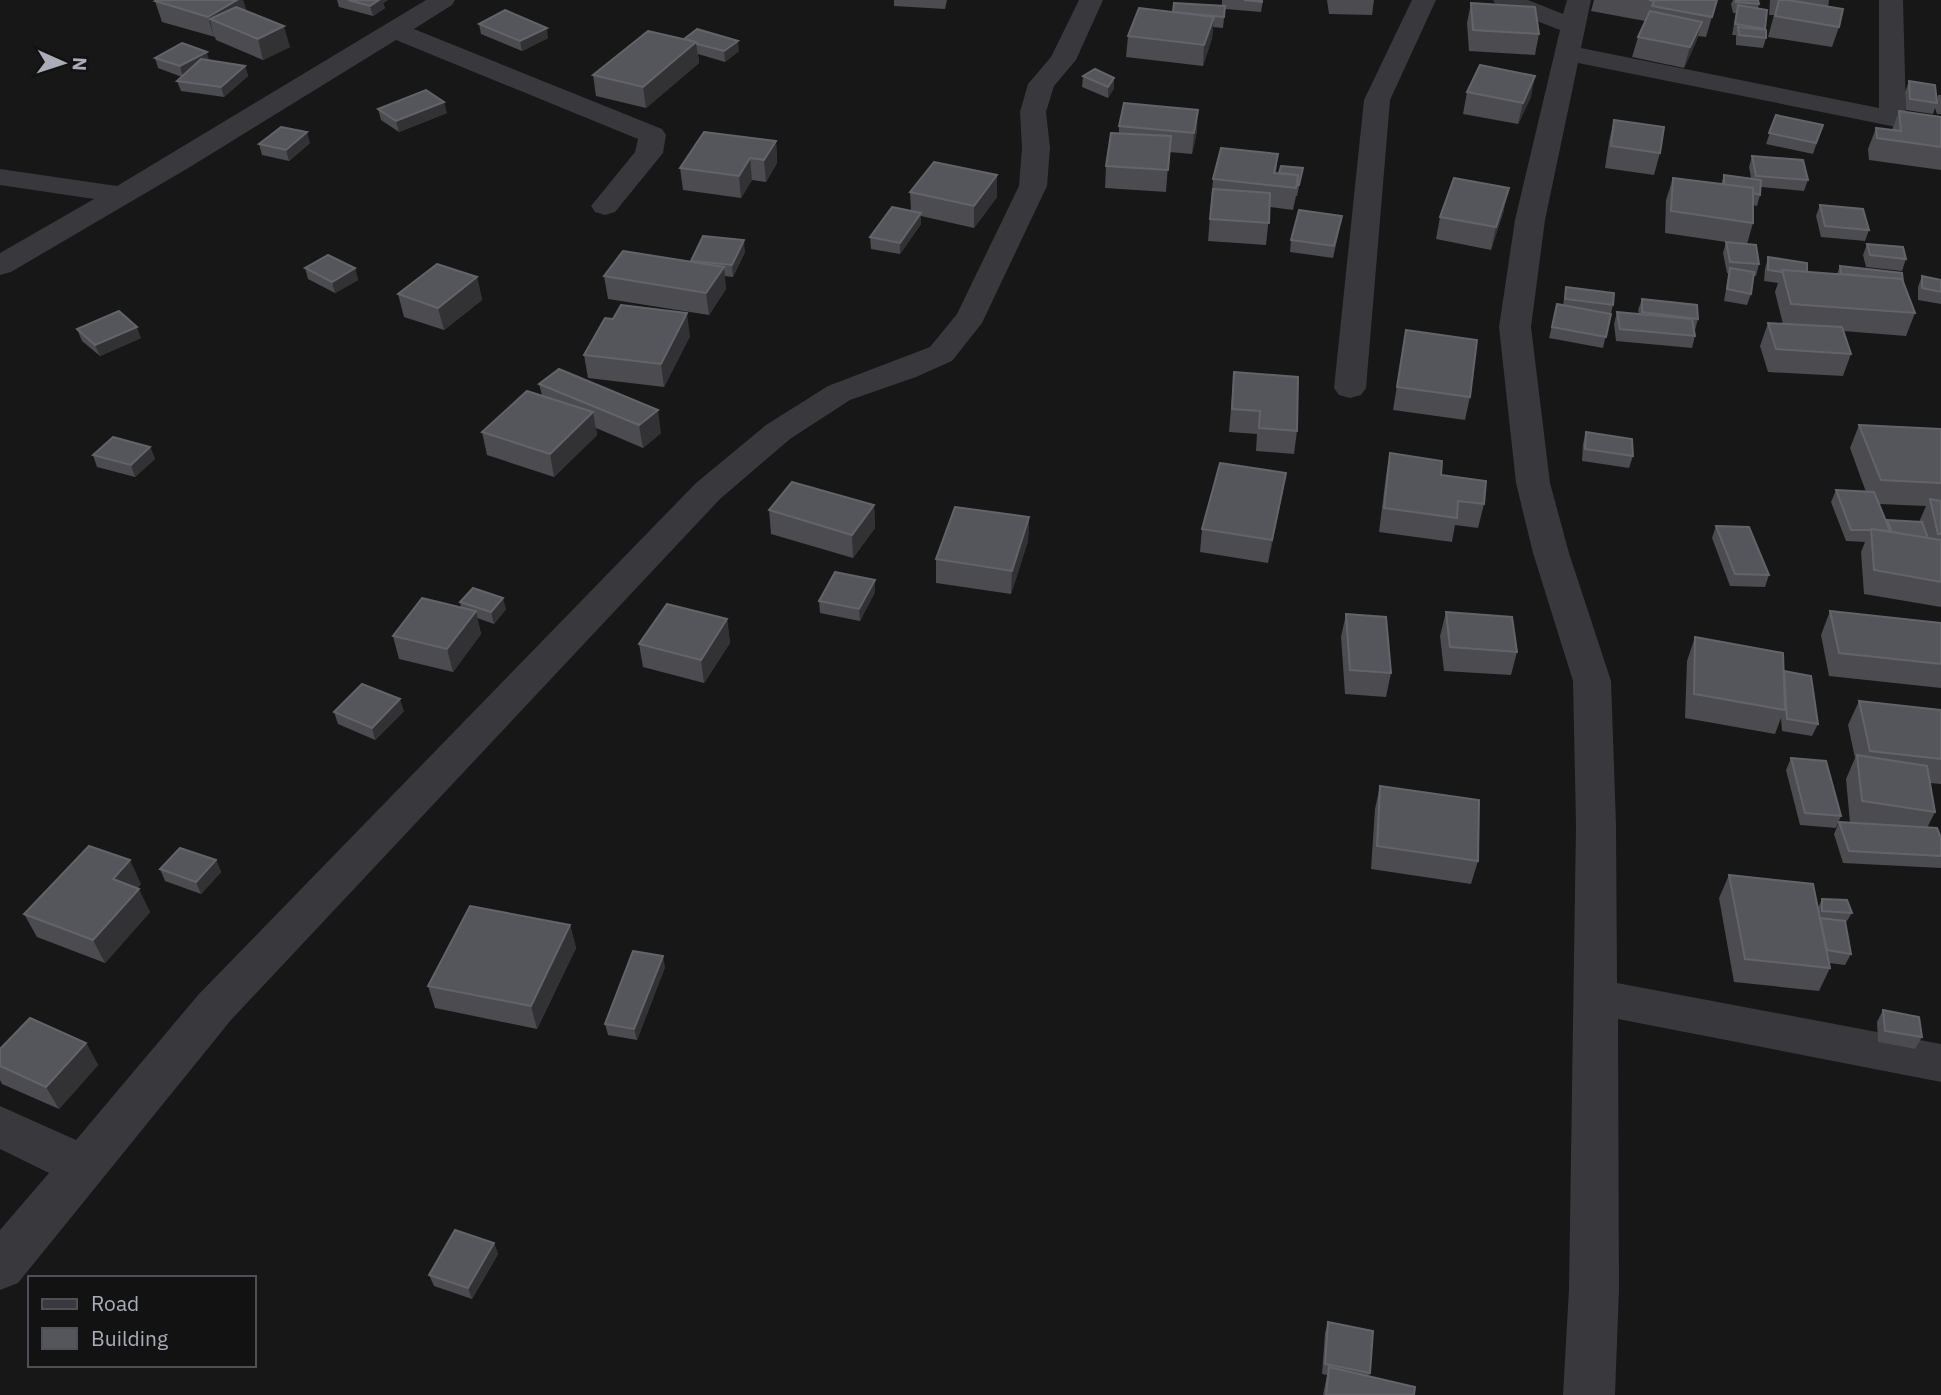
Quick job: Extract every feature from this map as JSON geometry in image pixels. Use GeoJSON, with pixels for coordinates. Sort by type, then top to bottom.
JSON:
{"type":"FeatureCollection","features":[{"type":"Feature","properties":{"kind":"street"},"geometry":{"type":"LineString","coordinates":[[0,266],[443,0]]}},
{"type":"Feature","properties":{"kind":"street"},"geometry":{"type":"LineString","coordinates":[[0,1267],[215,1007],[708,491],[778,432],[839,393],[941,354],[971,316],[1033,186],[1037,148],[1033,112],[1041,84],[1063,60],[1091,0]]}},
{"type":"Feature","properties":{"kind":"street"},"geometry":{"type":"LineString","coordinates":[[1350,388],[1377,100],[1424,0]]}},
{"type":"Feature","properties":{"kind":"street"},"geometry":{"type":"LineString","coordinates":[[1504,0],[1573,26],[1894,118],[1941,128]]}},
{"type":"Feature","properties":{"kind":"street"},"geometry":{"type":"LineString","coordinates":[[1891,0],[1894,118]]}},
{"type":"Feature","properties":{"kind":"street"},"geometry":{"type":"LineString","coordinates":[[1573,26],[1530,220],[1516,327],[1533,483],[1551,553],[1592,681],[1596,824],[1594,1289],[1589,1395]]}},
{"type":"Feature","properties":{"kind":"street"},"geometry":{"type":"LineString","coordinates":[[395,30],[652,135],[649,153],[605,206]]}},
{"type":"Feature","properties":{"kind":"street"},"geometry":{"type":"LineString","coordinates":[[0,177],[122,195]]}},
{"type":"Feature","properties":{"kind":"street"},"geometry":{"type":"LineString","coordinates":[[1595,997],[1941,1063]]}},
{"type":"Feature","properties":{"kind":"street"},"geometry":{"type":"LineString","coordinates":[[0,1126],[82,1166]]}},
{"type":"Feature","properties":{"kind":"building"},"geometry":{"type":"Polygon","coordinates":[[[237,0],[208,17],[155,1],[237,0]]]}},
{"type":"Feature","properties":{"kind":"building"},"geometry":{"type":"Polygon","coordinates":[[[348,0],[379,0],[370,6],[348,0]]]}},
{"type":"Feature","properties":{"kind":"building"},"geometry":{"type":"Polygon","coordinates":[[[1649,0],[1717,0],[1712,17],[1652,6],[1654,1],[1649,0]]]}},
{"type":"Feature","properties":{"kind":"building"},"geometry":{"type":"Polygon","coordinates":[[[1758,0],[1759,4],[1736,2],[1758,0]]]}},
{"type":"Feature","properties":{"kind":"building"},"geometry":{"type":"Polygon","coordinates":[[[1779,0],[1843,9],[1839,27],[1775,16],[1779,0]]]}},
{"type":"Feature","properties":{"kind":"building"},"geometry":{"type":"Polygon","coordinates":[[[1174,3],[1225,6],[1224,17],[1173,12],[1174,3]]]}},
{"type":"Feature","properties":{"kind":"building"},"geometry":{"type":"Polygon","coordinates":[[[1471,3],[1535,7],[1539,34],[1473,30],[1471,3]]]}},
{"type":"Feature","properties":{"kind":"building"},"geometry":{"type":"Polygon","coordinates":[[[1738,5],[1767,10],[1765,29],[1735,24],[1738,5]]]}},
{"type":"Feature","properties":{"kind":"building"},"geometry":{"type":"Polygon","coordinates":[[[236,7],[284,26],[258,39],[210,19],[236,7]]]}},
{"type":"Feature","properties":{"kind":"building"},"geometry":{"type":"Polygon","coordinates":[[[1139,8],[1214,17],[1204,45],[1128,36],[1139,8]]]}},
{"type":"Feature","properties":{"kind":"building"},"geometry":{"type":"Polygon","coordinates":[[[505,10],[547,28],[520,41],[479,24],[505,10]]]}},
{"type":"Feature","properties":{"kind":"building"},"geometry":{"type":"Polygon","coordinates":[[[1650,11],[1702,22],[1690,47],[1638,37],[1650,11]]]}},
{"type":"Feature","properties":{"kind":"building"},"geometry":{"type":"Polygon","coordinates":[[[1738,27],[1766,30],[1766,38],[1739,35],[1738,27]]]}},
{"type":"Feature","properties":{"kind":"building"},"geometry":{"type":"Polygon","coordinates":[[[697,29],[738,41],[724,51],[684,39],[697,29]]]}},
{"type":"Feature","properties":{"kind":"building"},"geometry":{"type":"Polygon","coordinates":[[[648,31],[696,42],[643,87],[593,75],[648,31]]]}},
{"type":"Feature","properties":{"kind":"building"},"geometry":{"type":"Polygon","coordinates":[[[182,43],[207,52],[180,66],[155,58],[182,43]]]}},
{"type":"Feature","properties":{"kind":"building"},"geometry":{"type":"Polygon","coordinates":[[[201,59],[245,66],[221,87],[177,81],[201,59]]]}},
{"type":"Feature","properties":{"kind":"building"},"geometry":{"type":"Polygon","coordinates":[[[1480,65],[1535,76],[1523,103],[1467,92],[1480,65]]]}},
{"type":"Feature","properties":{"kind":"building"},"geometry":{"type":"Polygon","coordinates":[[[1095,69],[1114,78],[1108,87],[1083,76],[1095,69]]]}},
{"type":"Feature","properties":{"kind":"building"},"geometry":{"type":"Polygon","coordinates":[[[1909,81],[1935,85],[1937,103],[1910,99],[1909,81]]]}},
{"type":"Feature","properties":{"kind":"building"},"geometry":{"type":"Polygon","coordinates":[[[426,90],[444,102],[396,121],[378,109],[426,90]]]}},
{"type":"Feature","properties":{"kind":"building"},"geometry":{"type":"Polygon","coordinates":[[[1124,103],[1198,110],[1194,133],[1119,126],[1124,103]]]}},
{"type":"Feature","properties":{"kind":"building"},"geometry":{"type":"Polygon","coordinates":[[[1899,111],[1941,117],[1941,147],[1877,138],[1876,128],[1901,131],[1899,111]]]}},
{"type":"Feature","properties":{"kind":"building"},"geometry":{"type":"Polygon","coordinates":[[[1776,115],[1823,125],[1816,143],[1769,133],[1776,115]]]}},
{"type":"Feature","properties":{"kind":"building"},"geometry":{"type":"Polygon","coordinates":[[[1614,120],[1664,127],[1660,153],[1611,146],[1614,120]]]}},
{"type":"Feature","properties":{"kind":"building"},"geometry":{"type":"Polygon","coordinates":[[[281,127],[307,132],[286,150],[259,144],[281,127]]]}},
{"type":"Feature","properties":{"kind":"building"},"geometry":{"type":"Polygon","coordinates":[[[704,132],[776,141],[764,160],[750,158],[739,176],[680,168],[704,132]]]}},
{"type":"Feature","properties":{"kind":"building"},"geometry":{"type":"Polygon","coordinates":[[[1111,133],[1171,136],[1168,170],[1106,166],[1111,133]]]}},
{"type":"Feature","properties":{"kind":"building"},"geometry":{"type":"Polygon","coordinates":[[[1221,148],[1278,154],[1274,173],[1298,175],[1296,188],[1213,179],[1221,148]]]}},
{"type":"Feature","properties":{"kind":"building"},"geometry":{"type":"Polygon","coordinates":[[[1752,156],[1803,160],[1808,180],[1756,176],[1752,156]]]}},
{"type":"Feature","properties":{"kind":"building"},"geometry":{"type":"Polygon","coordinates":[[[934,162],[997,175],[974,206],[910,192],[934,162]]]}},
{"type":"Feature","properties":{"kind":"building"},"geometry":{"type":"Polygon","coordinates":[[[1281,166],[1303,168],[1299,185],[1298,175],[1279,173],[1281,166]]]}},
{"type":"Feature","properties":{"kind":"building"},"geometry":{"type":"Polygon","coordinates":[[[1724,175],[1761,180],[1760,195],[1753,193],[1753,188],[1724,185],[1724,175]]]}},
{"type":"Feature","properties":{"kind":"building"},"geometry":{"type":"Polygon","coordinates":[[[1454,178],[1509,188],[1496,227],[1440,217],[1454,178]]]}},
{"type":"Feature","properties":{"kind":"building"},"geometry":{"type":"Polygon","coordinates":[[[1673,178],[1753,188],[1753,223],[1671,211],[1673,178]]]}},
{"type":"Feature","properties":{"kind":"building"},"geometry":{"type":"Polygon","coordinates":[[[1213,189],[1270,193],[1269,223],[1210,219],[1213,189]]]}},
{"type":"Feature","properties":{"kind":"building"},"geometry":{"type":"Polygon","coordinates":[[[1820,205],[1863,209],[1869,230],[1825,226],[1820,205]]]}},
{"type":"Feature","properties":{"kind":"building"},"geometry":{"type":"Polygon","coordinates":[[[892,207],[921,213],[900,243],[870,237],[892,207]]]}},
{"type":"Feature","properties":{"kind":"building"},"geometry":{"type":"Polygon","coordinates":[[[1299,210],[1342,216],[1334,246],[1291,240],[1299,210]]]}},
{"type":"Feature","properties":{"kind":"building"},"geometry":{"type":"Polygon","coordinates":[[[703,236],[744,240],[732,265],[691,261],[703,236]]]}},
{"type":"Feature","properties":{"kind":"building"},"geometry":{"type":"Polygon","coordinates":[[[1726,242],[1756,245],[1759,264],[1730,262],[1726,242]]]}},
{"type":"Feature","properties":{"kind":"building"},"geometry":{"type":"Polygon","coordinates":[[[1867,244],[1903,247],[1906,259],[1870,255],[1867,244]]]}},
{"type":"Feature","properties":{"kind":"building"},"geometry":{"type":"Polygon","coordinates":[[[623,251],[724,267],[706,293],[604,276],[623,251]]]}},
{"type":"Feature","properties":{"kind":"building"},"geometry":{"type":"Polygon","coordinates":[[[328,255],[355,268],[332,282],[305,268],[328,255]]]}},
{"type":"Feature","properties":{"kind":"building"},"geometry":{"type":"Polygon","coordinates":[[[1768,257],[1807,263],[1807,272],[1768,270],[1768,257]]]}},
{"type":"Feature","properties":{"kind":"building"},"geometry":{"type":"Polygon","coordinates":[[[437,264],[477,277],[438,308],[398,294],[437,264]]]}},
{"type":"Feature","properties":{"kind":"building"},"geometry":{"type":"Polygon","coordinates":[[[1840,266],[1902,273],[1903,282],[1902,279],[1841,274],[1840,266]]]}},
{"type":"Feature","properties":{"kind":"building"},"geometry":{"type":"Polygon","coordinates":[[[1730,268],[1754,272],[1751,294],[1727,289],[1730,268]]]}},
{"type":"Feature","properties":{"kind":"building"},"geometry":{"type":"Polygon","coordinates":[[[1782,270],[1902,279],[1915,313],[1791,304],[1782,270]]]}},
{"type":"Feature","properties":{"kind":"building"},"geometry":{"type":"Polygon","coordinates":[[[1922,276],[1941,280],[1941,292],[1922,288],[1922,276]]]}},
{"type":"Feature","properties":{"kind":"building"},"geometry":{"type":"Polygon","coordinates":[[[1566,287],[1614,293],[1613,305],[1565,299],[1566,287]]]}},
{"type":"Feature","properties":{"kind":"building"},"geometry":{"type":"Polygon","coordinates":[[[1642,299],[1697,305],[1698,319],[1642,312],[1642,299]]]}},
{"type":"Feature","properties":{"kind":"building"},"geometry":{"type":"Polygon","coordinates":[[[1557,304],[1611,314],[1606,337],[1552,327],[1557,304]]]}},
{"type":"Feature","properties":{"kind":"building"},"geometry":{"type":"Polygon","coordinates":[[[621,305],[687,313],[661,364],[584,355],[605,318],[613,319],[621,305]]]}},
{"type":"Feature","properties":{"kind":"building"},"geometry":{"type":"Polygon","coordinates":[[[119,311],[137,327],[95,345],[77,329],[119,311]]]}},
{"type":"Feature","properties":{"kind":"building"},"geometry":{"type":"Polygon","coordinates":[[[1617,312],[1692,319],[1695,336],[1620,329],[1617,312]]]}},
{"type":"Feature","properties":{"kind":"building"},"geometry":{"type":"Polygon","coordinates":[[[1768,323],[1842,327],[1851,354],[1776,349],[1768,323]]]}},
{"type":"Feature","properties":{"kind":"building"},"geometry":{"type":"Polygon","coordinates":[[[1406,330],[1477,340],[1470,397],[1397,387],[1406,330]]]}},
{"type":"Feature","properties":{"kind":"building"},"geometry":{"type":"Polygon","coordinates":[[[559,369],[658,410],[639,425],[539,384],[559,369]]]}},
{"type":"Feature","properties":{"kind":"building"},"geometry":{"type":"Polygon","coordinates":[[[1234,372],[1298,377],[1297,431],[1259,428],[1260,411],[1232,409],[1234,372]]]}},
{"type":"Feature","properties":{"kind":"building"},"geometry":{"type":"Polygon","coordinates":[[[527,391],[593,412],[550,454],[482,432],[527,391]]]}},
{"type":"Feature","properties":{"kind":"building"},"geometry":{"type":"Polygon","coordinates":[[[1859,425],[1941,429],[1941,483],[1881,480],[1859,425]]]}},
{"type":"Feature","properties":{"kind":"building"},"geometry":{"type":"Polygon","coordinates":[[[1586,432],[1632,439],[1633,456],[1585,449],[1586,432]]]}},
{"type":"Feature","properties":{"kind":"building"},"geometry":{"type":"Polygon","coordinates":[[[113,437],[150,447],[131,465],[93,455],[113,437]]]}},
{"type":"Feature","properties":{"kind":"building"},"geometry":{"type":"Polygon","coordinates":[[[1390,453],[1442,461],[1441,475],[1486,481],[1484,504],[1458,501],[1457,518],[1384,508],[1390,453]]]}},
{"type":"Feature","properties":{"kind":"building"},"geometry":{"type":"Polygon","coordinates":[[[1220,463],[1286,473],[1272,540],[1202,529],[1220,463]]]}},
{"type":"Feature","properties":{"kind":"building"},"geometry":{"type":"Polygon","coordinates":[[[792,482],[874,505],[852,535],[769,510],[792,482]]]}},
{"type":"Feature","properties":{"kind":"building"},"geometry":{"type":"Polygon","coordinates":[[[1836,490],[1874,492],[1890,531],[1851,530],[1836,490]]]}},
{"type":"Feature","properties":{"kind":"building"},"geometry":{"type":"Polygon","coordinates":[[[1930,499],[1941,501],[1941,534],[1938,534],[1930,499]]]}},
{"type":"Feature","properties":{"kind":"building"},"geometry":{"type":"Polygon","coordinates":[[[955,507],[1029,517],[1012,571],[936,559],[955,507]]]}},
{"type":"Feature","properties":{"kind":"building"},"geometry":{"type":"Polygon","coordinates":[[[1887,520],[1922,522],[1928,538],[1892,532],[1887,520]]]}},
{"type":"Feature","properties":{"kind":"building"},"geometry":{"type":"Polygon","coordinates":[[[1716,526],[1749,527],[1769,575],[1735,574],[1716,526]]]}},
{"type":"Feature","properties":{"kind":"building"},"geometry":{"type":"Polygon","coordinates":[[[1871,529],[1941,540],[1941,582],[1874,570],[1871,529]]]}},
{"type":"Feature","properties":{"kind":"building"},"geometry":{"type":"Polygon","coordinates":[[[835,572],[875,580],[859,609],[819,601],[835,572]]]}},
{"type":"Feature","properties":{"kind":"building"},"geometry":{"type":"Polygon","coordinates":[[[473,588],[503,598],[491,612],[460,602],[473,588]]]}},
{"type":"Feature","properties":{"kind":"building"},"geometry":{"type":"Polygon","coordinates":[[[422,598],[476,611],[447,649],[393,636],[422,598]]]}},
{"type":"Feature","properties":{"kind":"building"},"geometry":{"type":"Polygon","coordinates":[[[667,604],[727,619],[701,660],[639,644],[667,604]]]}},
{"type":"Feature","properties":{"kind":"building"},"geometry":{"type":"Polygon","coordinates":[[[1830,611],[1941,623],[1941,664],[1839,653],[1830,611]]]}},
{"type":"Feature","properties":{"kind":"building"},"geometry":{"type":"Polygon","coordinates":[[[1446,612],[1512,617],[1517,652],[1450,647],[1446,612]]]}},
{"type":"Feature","properties":{"kind":"building"},"geometry":{"type":"Polygon","coordinates":[[[1346,614],[1386,617],[1391,673],[1350,670],[1346,614]]]}},
{"type":"Feature","properties":{"kind":"building"},"geometry":{"type":"Polygon","coordinates":[[[1695,637],[1783,653],[1785,710],[1694,694],[1695,637]]]}},
{"type":"Feature","properties":{"kind":"building"},"geometry":{"type":"Polygon","coordinates":[[[1784,671],[1811,676],[1818,724],[1787,719],[1784,671]]]}},
{"type":"Feature","properties":{"kind":"building"},"geometry":{"type":"Polygon","coordinates":[[[362,684],[400,699],[372,728],[334,712],[362,684]]]}},
{"type":"Feature","properties":{"kind":"building"},"geometry":{"type":"Polygon","coordinates":[[[1859,701],[1941,710],[1941,759],[1870,751],[1859,701]]]}},
{"type":"Feature","properties":{"kind":"building"},"geometry":{"type":"Polygon","coordinates":[[[1857,755],[1927,766],[1935,812],[1862,801],[1857,755]]]}},
{"type":"Feature","properties":{"kind":"building"},"geometry":{"type":"Polygon","coordinates":[[[1791,758],[1826,761],[1841,816],[1805,813],[1791,758]]]}},
{"type":"Feature","properties":{"kind":"building"},"geometry":{"type":"Polygon","coordinates":[[[1380,786],[1479,800],[1478,861],[1377,846],[1380,786]]]}},
{"type":"Feature","properties":{"kind":"building"},"geometry":{"type":"Polygon","coordinates":[[[1839,822],[1937,828],[1941,838],[1941,856],[1849,851],[1839,822]]]}},
{"type":"Feature","properties":{"kind":"building"},"geometry":{"type":"Polygon","coordinates":[[[89,846],[130,860],[113,879],[139,889],[93,940],[24,914],[89,846]]]}},
{"type":"Feature","properties":{"kind":"building"},"geometry":{"type":"Polygon","coordinates":[[[180,848],[216,860],[196,882],[160,869],[180,848]]]}},
{"type":"Feature","properties":{"kind":"building"},"geometry":{"type":"Polygon","coordinates":[[[1729,875],[1813,884],[1830,968],[1745,959],[1729,875]]]}},
{"type":"Feature","properties":{"kind":"building"},"geometry":{"type":"Polygon","coordinates":[[[1822,899],[1847,900],[1852,913],[1822,911],[1822,899]]]}},
{"type":"Feature","properties":{"kind":"building"},"geometry":{"type":"Polygon","coordinates":[[[470,906],[570,925],[531,1006],[428,986],[470,906]]]}},
{"type":"Feature","properties":{"kind":"building"},"geometry":{"type":"Polygon","coordinates":[[[1820,918],[1845,921],[1851,954],[1827,950],[1820,918]]]}},
{"type":"Feature","properties":{"kind":"building"},"geometry":{"type":"Polygon","coordinates":[[[633,951],[663,956],[634,1029],[605,1024],[633,951]]]}},
{"type":"Feature","properties":{"kind":"building"},"geometry":{"type":"Polygon","coordinates":[[[1883,1010],[1919,1017],[1922,1037],[1885,1031],[1883,1010]]]}},
{"type":"Feature","properties":{"kind":"building"},"geometry":{"type":"Polygon","coordinates":[[[30,1018],[86,1043],[46,1087],[0,1066],[0,1049],[30,1018]]]}},
{"type":"Feature","properties":{"kind":"building"},"geometry":{"type":"Polygon","coordinates":[[[455,1230],[494,1243],[468,1288],[429,1275],[455,1230]]]}},
{"type":"Feature","properties":{"kind":"building"},"geometry":{"type":"Polygon","coordinates":[[[1328,1322],[1373,1331],[1370,1373],[1325,1364],[1328,1322]]]}},
{"type":"Feature","properties":{"kind":"building"},"geometry":{"type":"Polygon","coordinates":[[[1329,1367],[1415,1387],[1414,1395],[1326,1395],[1329,1367]]]}}]}
